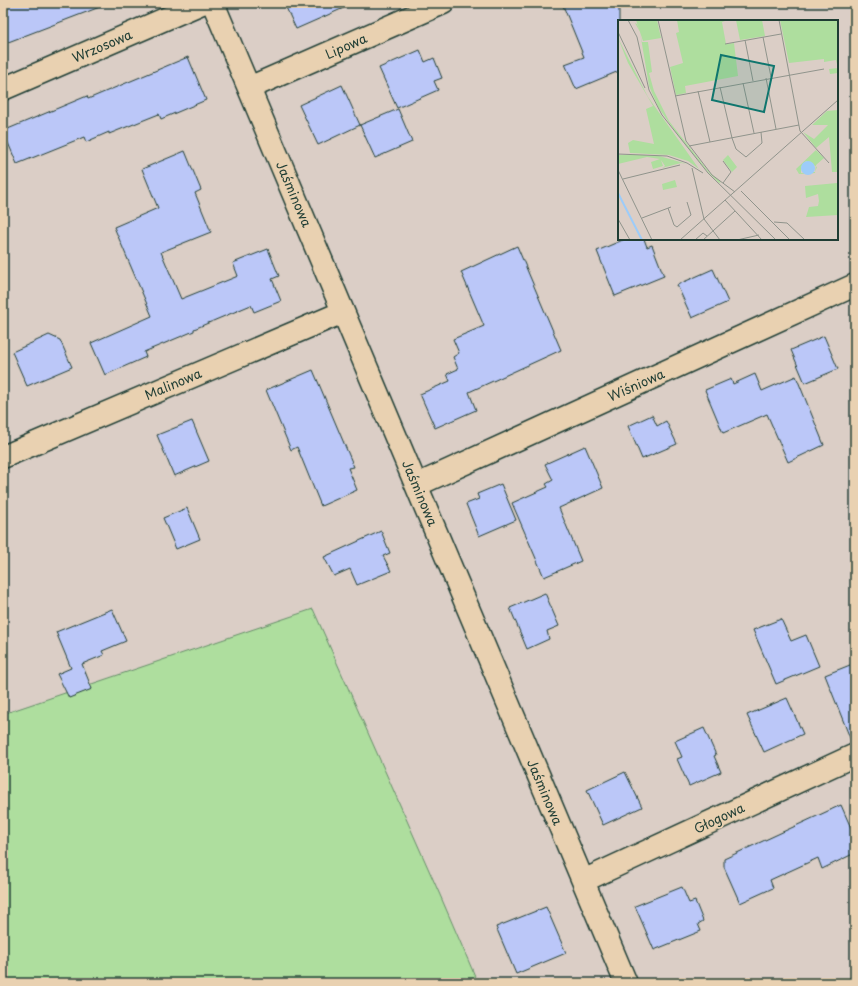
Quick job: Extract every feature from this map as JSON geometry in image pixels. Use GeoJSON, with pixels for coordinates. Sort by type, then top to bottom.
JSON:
{"type":"FeatureCollection","features":[{"type":"Feature","properties":{"kind":"street","name":"Wrzosowa"},"geometry":{"type":"LineString","coordinates":[[3,89],[202,3]]}},
{"type":"Feature","properties":{"kind":"street","name":"Jaśminowa"},"geometry":{"type":"LineString","coordinates":[[213,3],[626,983]]}},
{"type":"Feature","properties":{"kind":"street","name":"Lipowa"},"geometry":{"type":"LineString","coordinates":[[249,88],[443,3]]}},
{"type":"Feature","properties":{"kind":"street","name":"Wiśniowa"},"geometry":{"type":"LineString","coordinates":[[417,485],[855,286]]}},
{"type":"Feature","properties":{"kind":"street","name":"Malinowa"},"geometry":{"type":"LineString","coordinates":[[3,457],[343,312]]}},
{"type":"Feature","properties":{"kind":"street","name":"Głogowa"},"geometry":{"type":"LineString","coordinates":[[583,881],[855,755]]}},
{"type":"Feature","properties":{"kind":"green space"},"geometry":{"type":"Polygon","coordinates":[[[313,609],[478,983],[3,983],[3,714],[313,609]]]}},
{"type":"Feature","properties":{"kind":"building"},"geometry":{"type":"Polygon","coordinates":[[[3,3],[105,3],[105,5],[3,44],[3,3]]]}},
{"type":"Feature","properties":{"kind":"building"},"geometry":{"type":"Polygon","coordinates":[[[284,3],[355,3],[296,29],[284,3]]]}},
{"type":"Feature","properties":{"kind":"building"},"geometry":{"type":"Polygon","coordinates":[[[562,3],[619,3],[618,71],[576,89],[565,64],[584,57],[562,3]]]}},
{"type":"Feature","properties":{"kind":"building"},"geometry":{"type":"Polygon","coordinates":[[[420,50],[425,62],[434,58],[442,78],[434,81],[438,90],[397,108],[379,68],[420,50]]]}},
{"type":"Feature","properties":{"kind":"building"},"geometry":{"type":"Polygon","coordinates":[[[188,57],[206,100],[161,119],[159,114],[86,142],[84,137],[17,164],[3,131],[87,96],[88,99],[188,57]]]}},
{"type":"Feature","properties":{"kind":"building"},"geometry":{"type":"Polygon","coordinates":[[[342,85],[360,125],[318,145],[299,105],[342,85]]]}},
{"type":"Feature","properties":{"kind":"building"},"geometry":{"type":"Polygon","coordinates":[[[398,109],[412,142],[375,158],[360,125],[398,109]]]}},
{"type":"Feature","properties":{"kind":"building"},"geometry":{"type":"Polygon","coordinates":[[[185,151],[201,190],[195,193],[211,232],[161,252],[181,299],[238,276],[233,263],[268,249],[279,276],[272,279],[281,301],[254,312],[251,305],[144,352],[146,357],[105,375],[91,343],[152,316],[114,227],[158,208],[142,169],[185,151]]]}},
{"type":"Feature","properties":{"kind":"building"},"geometry":{"type":"Polygon","coordinates":[[[623,240],[644,240],[647,247],[652,245],[664,276],[615,296],[597,251],[623,240]]]}},
{"type":"Feature","properties":{"kind":"building"},"geometry":{"type":"Polygon","coordinates":[[[517,246],[561,350],[469,392],[476,410],[435,428],[420,394],[450,381],[447,374],[458,369],[453,357],[459,353],[453,339],[484,326],[461,272],[517,246]]]}},
{"type":"Feature","properties":{"kind":"building"},"geometry":{"type":"Polygon","coordinates":[[[713,269],[728,302],[692,318],[677,285],[713,269]]]}},
{"type":"Feature","properties":{"kind":"building"},"geometry":{"type":"Polygon","coordinates":[[[49,335],[60,340],[72,367],[27,386],[12,352],[49,335]]]}},
{"type":"Feature","properties":{"kind":"building"},"geometry":{"type":"Polygon","coordinates":[[[824,336],[838,369],[805,383],[791,350],[824,336]]]}},
{"type":"Feature","properties":{"kind":"building"},"geometry":{"type":"Polygon","coordinates":[[[313,370],[354,467],[348,468],[357,490],[321,506],[297,447],[291,450],[266,390],[313,370]]]}},
{"type":"Feature","properties":{"kind":"building"},"geometry":{"type":"Polygon","coordinates":[[[755,374],[762,391],[796,376],[824,445],[788,462],[767,414],[723,433],[705,390],[731,379],[733,384],[755,374]]]}},
{"type":"Feature","properties":{"kind":"building"},"geometry":{"type":"Polygon","coordinates":[[[652,415],[657,426],[666,421],[677,444],[642,459],[628,426],[652,415]]]}},
{"type":"Feature","properties":{"kind":"building"},"geometry":{"type":"Polygon","coordinates":[[[192,421],[209,461],[174,476],[157,435],[192,421]]]}},
{"type":"Feature","properties":{"kind":"building"},"geometry":{"type":"Polygon","coordinates":[[[585,446],[603,488],[559,508],[581,561],[544,577],[512,503],[548,487],[546,484],[553,480],[545,464],[585,446]]]}},
{"type":"Feature","properties":{"kind":"building"},"geometry":{"type":"Polygon","coordinates":[[[501,484],[516,520],[479,536],[466,504],[479,499],[477,494],[501,484]]]}},
{"type":"Feature","properties":{"kind":"building"},"geometry":{"type":"Polygon","coordinates":[[[187,508],[200,539],[176,549],[163,518],[187,508]]]}},
{"type":"Feature","properties":{"kind":"building"},"geometry":{"type":"Polygon","coordinates":[[[381,531],[390,553],[383,556],[391,571],[357,585],[350,569],[334,576],[324,557],[381,531]]]}},
{"type":"Feature","properties":{"kind":"building"},"geometry":{"type":"Polygon","coordinates":[[[545,593],[559,626],[547,631],[549,639],[527,649],[510,608],[545,593]]]}},
{"type":"Feature","properties":{"kind":"building"},"geometry":{"type":"Polygon","coordinates":[[[112,609],[126,641],[102,651],[104,655],[82,664],[92,689],[69,698],[57,674],[71,668],[56,632],[112,609]]]}},
{"type":"Feature","properties":{"kind":"building"},"geometry":{"type":"Polygon","coordinates":[[[781,619],[791,641],[806,635],[819,666],[776,684],[753,630],[781,619]]]}},
{"type":"Feature","properties":{"kind":"building"},"geometry":{"type":"Polygon","coordinates":[[[855,663],[855,743],[852,743],[825,675],[855,663]]]}},
{"type":"Feature","properties":{"kind":"building"},"geometry":{"type":"Polygon","coordinates":[[[787,698],[803,734],[764,752],[747,715],[787,698]]]}},
{"type":"Feature","properties":{"kind":"building"},"geometry":{"type":"Polygon","coordinates":[[[704,728],[716,755],[714,756],[721,772],[689,786],[677,759],[682,757],[675,741],[704,728]]]}},
{"type":"Feature","properties":{"kind":"building"},"geometry":{"type":"Polygon","coordinates":[[[625,772],[642,807],[603,825],[587,790],[625,772]]]}},
{"type":"Feature","properties":{"kind":"building"},"geometry":{"type":"Polygon","coordinates":[[[841,805],[855,837],[855,853],[822,869],[818,858],[770,880],[773,888],[740,903],[724,867],[724,859],[841,805]]]}},
{"type":"Feature","properties":{"kind":"building"},"geometry":{"type":"Polygon","coordinates":[[[682,887],[689,903],[695,901],[703,921],[698,924],[701,931],[654,950],[635,906],[682,887]]]}},
{"type":"Feature","properties":{"kind":"building"},"geometry":{"type":"Polygon","coordinates":[[[546,907],[566,953],[516,974],[496,927],[546,907]]]}}]}
